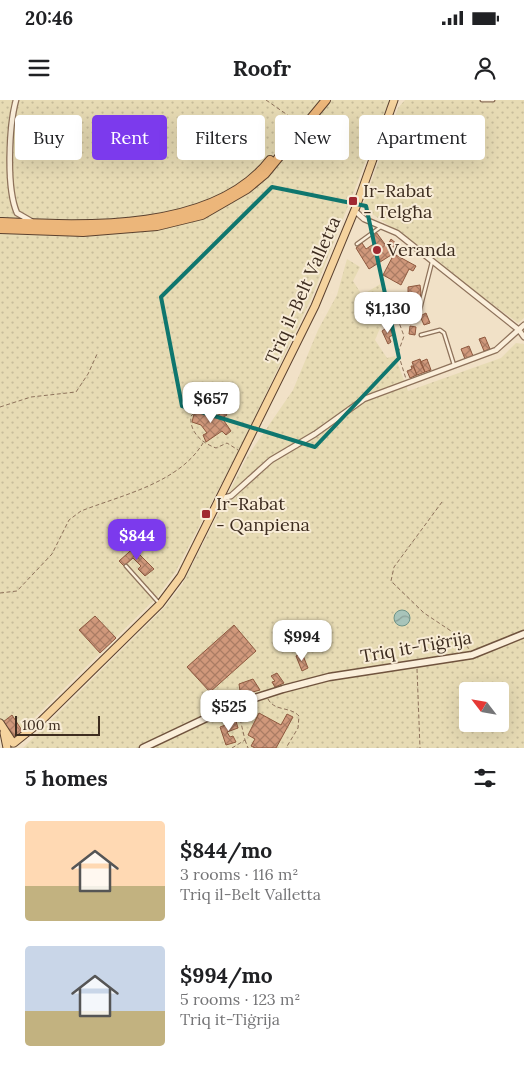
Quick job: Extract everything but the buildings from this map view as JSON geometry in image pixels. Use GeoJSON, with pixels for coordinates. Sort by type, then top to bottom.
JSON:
{"type":"FeatureCollection","features":[{"type":"Feature","properties":{"kind":"highway"},"geometry":{"type":"LineString","coordinates":[[306,115],[318,100]]}},
{"type":"Feature","properties":{"kind":"highway"},"geometry":{"type":"LineString","coordinates":[[0,230],[83,232],[157,226],[202,215],[247,189],[265,174],[326,100]]}},
{"type":"Feature","properties":{"kind":"highway"},"geometry":{"type":"LineString","coordinates":[[0,222],[77,224],[166,217],[207,205],[246,183],[267,164],[275,154]]}},
{"type":"Feature","properties":{"kind":"main road","name":"Triq il-Belt Valletta"},"geometry":{"type":"LineString","coordinates":[[390,115],[394,100]]}},
{"type":"Feature","properties":{"kind":"main road","name":"Triq il-Belt Valletta"},"geometry":{"type":"LineString","coordinates":[[390,115],[399,100]]}},
{"type":"Feature","properties":{"kind":"main road","name":"Triq il-Belt Valletta"},"geometry":{"type":"LineString","coordinates":[[13,746],[160,604],[181,576],[315,306],[355,211],[374,160]]}},
{"type":"Feature","properties":{"kind":"main road","name":"Triq it-Tiġrija"},"geometry":{"type":"LineString","coordinates":[[143,748],[236,704],[266,694],[329,677],[472,655],[524,634]]}},
{"type":"Feature","properties":{"kind":"main road"},"geometry":{"type":"LineString","coordinates":[[2,725],[13,746]]}},
{"type":"Feature","properties":{"kind":"street"},"geometry":{"type":"LineString","coordinates":[[16,100],[10,120],[12,200],[16,213],[36,224]]}},
{"type":"Feature","properties":{"kind":"street"},"geometry":{"type":"LineString","coordinates":[[355,211],[364,219],[384,226],[433,260],[466,290],[519,330],[524,336]]}},
{"type":"Feature","properties":{"kind":"street"},"geometry":{"type":"LineString","coordinates":[[219,499],[231,496],[271,460],[315,434],[364,399],[496,350],[524,325]]}},
{"type":"Feature","properties":{"kind":"lane"},"geometry":{"type":"LineString","coordinates":[[482,100],[492,100]]}},
{"type":"Feature","properties":{"kind":"lane"},"geometry":{"type":"LineString","coordinates":[[356,244],[384,226]]}},
{"type":"Feature","properties":{"kind":"lane"},"geometry":{"type":"LineString","coordinates":[[420,313],[433,260]]}},
{"type":"Feature","properties":{"kind":"lane"},"geometry":{"type":"LineString","coordinates":[[421,335],[440,330],[444,333],[454,364]]}},
{"type":"Feature","properties":{"kind":"lane"},"geometry":{"type":"LineString","coordinates":[[126,566],[160,604]]}},
{"type":"Feature","properties":{"kind":"path"},"geometry":{"type":"LineString","coordinates":[[266,100],[288,115]]}},
{"type":"Feature","properties":{"kind":"path"},"geometry":{"type":"LineString","coordinates":[[393,306],[404,336],[398,353],[407,382]]}},
{"type":"Feature","properties":{"kind":"path"},"geometry":{"type":"LineString","coordinates":[[0,407],[31,397],[76,392],[88,374],[98,352]]}},
{"type":"Feature","properties":{"kind":"path"},"geometry":{"type":"LineString","coordinates":[[208,400],[191,416],[190,424],[202,443],[216,448],[227,443],[242,454]]}},
{"type":"Feature","properties":{"kind":"path"},"geometry":{"type":"LineString","coordinates":[[0,593],[17,591],[52,554],[69,520],[81,511],[168,476],[195,455],[202,443]]}},
{"type":"Feature","properties":{"kind":"path"},"geometry":{"type":"LineString","coordinates":[[442,502],[394,567],[391,581],[424,613],[460,637],[472,655]]}},
{"type":"Feature","properties":{"kind":"path"},"geometry":{"type":"LineString","coordinates":[[417,663],[420,748]]}},
{"type":"Feature","properties":{"kind":"path"},"geometry":{"type":"LineString","coordinates":[[266,694],[271,704],[277,708],[296,713],[299,716],[298,728],[286,748]]}},
{"type":"Feature","properties":{"kind":"path"},"geometry":{"type":"LineString","coordinates":[[236,704],[248,748]]}},
{"type":"Feature","properties":{"kind":"path"},"geometry":{"type":"LineString","coordinates":[[232,748],[245,740]]}},
{"type":"Feature","properties":{"kind":"highlighted area"},"geometry":{"type":"Polygon","coordinates":[[[272,187],[366,206],[399,358],[315,447],[182,406],[161,297],[272,187]]]}},
{"type":"Feature","properties":{"kind":"shaded area"},"geometry":{"type":"Polygon","coordinates":[[[0,100],[390,100],[384,115],[359,115],[359,160],[366,160],[312,297],[241,446],[176,571],[158,596],[22,730],[12,715],[0,724],[0,100]]]}},
{"type":"Feature","properties":{"kind":"shaded area"},"geometry":{"type":"Polygon","coordinates":[[[405,100],[524,100],[524,318],[518,323],[472,289],[426,251],[362,207],[379,160],[485,160],[485,115],[395,115],[398,108],[405,100]]]}},
{"type":"Feature","properties":{"kind":"shaded area"},"geometry":{"type":"Polygon","coordinates":[[[347,259],[360,267],[353,281],[362,295],[382,283],[389,307],[375,340],[387,358],[395,356],[408,391],[501,358],[516,343],[524,344],[524,748],[23,748],[164,608],[182,585],[247,457],[293,390],[318,330],[337,295],[347,259]]]}},
{"type":"Feature","properties":{"kind":"water"},"geometry":{"type":"Polygon","coordinates":[[[402,610],[410,618],[402,626],[394,618],[402,610]]]}},
{"type":"Feature","properties":{"kind":"place","name":"Ir-Rabat - Telgħa"},"geometry":{"type":"Point","coordinates":[353,201]}},
{"type":"Feature","properties":{"kind":"place","name":"Veranda"},"geometry":{"type":"Point","coordinates":[377,250]}},
{"type":"Feature","properties":{"kind":"place","name":"Ir-Rabat - Qanpiena"},"geometry":{"type":"Point","coordinates":[206,514]}}]}
